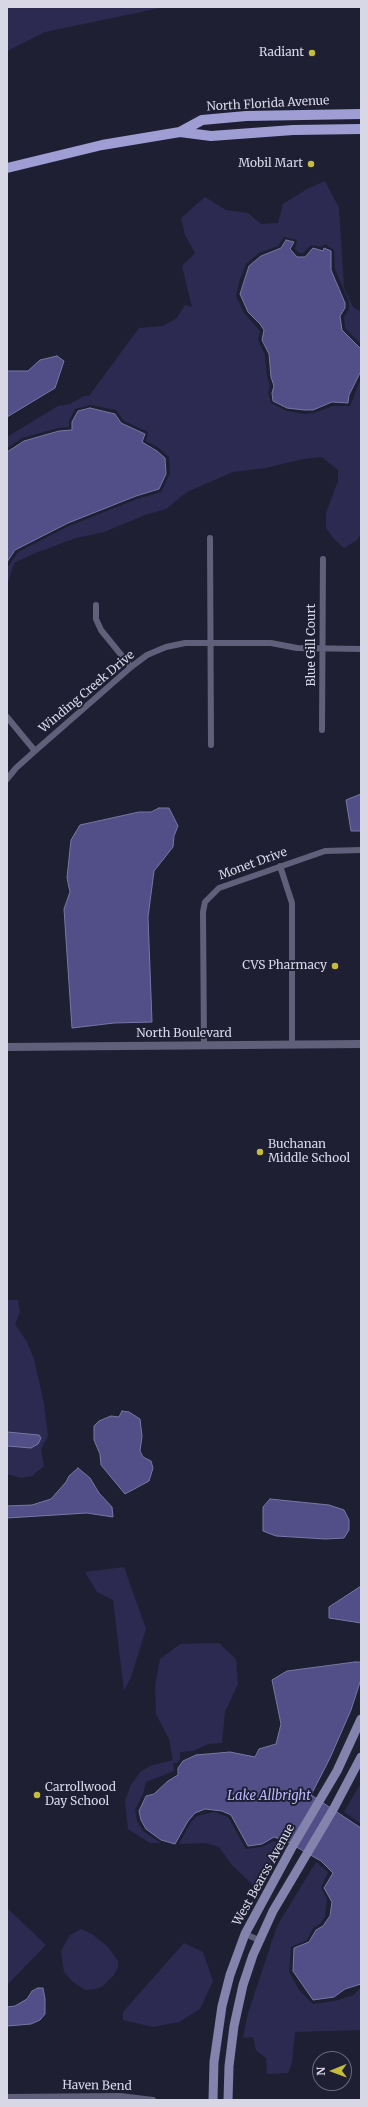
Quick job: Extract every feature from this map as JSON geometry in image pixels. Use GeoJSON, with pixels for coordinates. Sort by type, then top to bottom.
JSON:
{"type":"FeatureCollection","features":[{"type":"Feature","properties":{"kind":"main road","name":"North Florida Avenue"},"geometry":{"type":"LineString","coordinates":[[180,132],[202,120],[260,115],[361,114]]}},
{"type":"Feature","properties":{"kind":"main road","name":"North Florida Avenue"},"geometry":{"type":"LineString","coordinates":[[7,168],[102,144],[180,132],[211,136],[293,130],[361,129]]}},
{"type":"Feature","properties":{"kind":"main road","name":"West Bearss Avenue"},"geometry":{"type":"LineString","coordinates":[[212,2100],[214,2062],[222,2006],[230,1976],[245,1934],[291,1849],[337,1771],[361,1719]]}},
{"type":"Feature","properties":{"kind":"main road","name":"West Bearss Avenue"},"geometry":{"type":"LineString","coordinates":[[228,2100],[229,2066],[236,2012],[243,1985],[259,1940],[273,1911],[303,1857],[334,1808],[361,1757]]}},
{"type":"Feature","properties":{"kind":"street"},"geometry":{"type":"LineString","coordinates":[[210,538],[211,745]]}},
{"type":"Feature","properties":{"kind":"street","name":"Blue Gill Court"},"geometry":{"type":"LineString","coordinates":[[322,730],[324,648],[323,559]]}},
{"type":"Feature","properties":{"kind":"street"},"geometry":{"type":"LineString","coordinates":[[96,605],[96,618],[101,630],[131,667]]}},
{"type":"Feature","properties":{"kind":"street","name":"Winding Creek Drive"},"geometry":{"type":"LineString","coordinates":[[7,780],[16,768],[131,667],[147,655],[166,647],[185,643],[271,643],[297,648],[361,648]]}},
{"type":"Feature","properties":{"kind":"street"},"geometry":{"type":"LineString","coordinates":[[7,717],[35,751]]}},
{"type":"Feature","properties":{"kind":"street","name":"Monet Drive"},"geometry":{"type":"LineString","coordinates":[[204,1046],[203,912],[205,902],[219,888],[325,851],[361,850]]}},
{"type":"Feature","properties":{"kind":"street"},"geometry":{"type":"LineString","coordinates":[[280,866],[292,903],[292,1046]]}},
{"type":"Feature","properties":{"kind":"street","name":"North Boulevard"},"geometry":{"type":"LineString","coordinates":[[7,1047],[292,1046],[361,1044]]}},
{"type":"Feature","properties":{"kind":"street"},"geometry":{"type":"LineString","coordinates":[[245,1934],[259,1940]]}},
{"type":"Feature","properties":{"kind":"street","name":"Haven Bend"},"geometry":{"type":"LineString","coordinates":[[7,2097],[47,2098],[120,2096],[149,2099]]}},
{"type":"Feature","properties":{"kind":"shaded area"},"geometry":{"type":"Polygon","coordinates":[[[7,7],[165,7],[45,32],[7,51],[7,7]]]}},
{"type":"Feature","properties":{"kind":"shaded area"},"geometry":{"type":"Polygon","coordinates":[[[325,181],[339,208],[344,288],[353,307],[361,312],[361,344],[345,328],[344,317],[349,309],[349,302],[335,269],[334,250],[325,244],[321,247],[311,245],[303,253],[299,253],[295,249],[297,240],[284,237],[278,246],[259,253],[246,264],[239,282],[236,296],[244,313],[260,331],[258,340],[265,355],[267,377],[270,386],[268,392],[271,403],[287,411],[304,414],[314,413],[333,406],[350,406],[361,378],[361,534],[357,540],[344,548],[334,539],[326,528],[326,513],[338,481],[338,470],[322,457],[303,459],[266,468],[233,472],[187,492],[166,509],[145,515],[104,532],[76,538],[33,554],[14,563],[7,586],[7,568],[18,552],[69,526],[137,499],[161,492],[170,473],[169,457],[159,448],[146,441],[148,432],[124,421],[116,410],[91,405],[75,409],[69,421],[69,427],[58,428],[22,438],[7,448],[7,437],[58,406],[70,404],[84,396],[89,396],[139,328],[163,326],[177,318],[185,305],[192,307],[182,266],[195,253],[185,235],[181,218],[205,197],[226,210],[248,213],[261,224],[278,223],[283,204],[307,189],[325,181]]]}},
{"type":"Feature","properties":{"kind":"shaded area"},"geometry":{"type":"Polygon","coordinates":[[[7,1300],[18,1300],[20,1312],[15,1324],[27,1342],[34,1359],[44,1404],[48,1436],[41,1449],[44,1466],[32,1476],[21,1478],[7,1474],[7,1446],[22,1448],[41,1438],[39,1435],[7,1432],[7,1300]]]}},
{"type":"Feature","properties":{"kind":"shaded area"},"geometry":{"type":"Polygon","coordinates":[[[124,1567],[146,1629],[131,1677],[124,1691],[113,1600],[97,1592],[85,1572],[124,1567]]]}},
{"type":"Feature","properties":{"kind":"shaded area"},"geometry":{"type":"Polygon","coordinates":[[[219,1643],[236,1659],[238,1684],[225,1712],[222,1743],[208,1744],[193,1751],[180,1752],[180,1759],[177,1763],[173,1763],[174,1771],[146,1782],[143,1794],[135,1810],[137,1821],[143,1831],[161,1843],[150,1843],[128,1829],[125,1801],[131,1785],[140,1772],[150,1766],[173,1760],[169,1739],[156,1714],[155,1686],[160,1659],[180,1644],[219,1643]]]}},
{"type":"Feature","properties":{"kind":"shaded area"},"geometry":{"type":"Polygon","coordinates":[[[361,1783],[361,1824],[344,1812],[361,1783]]]}},
{"type":"Feature","properties":{"kind":"shaded area"},"geometry":{"type":"Polygon","coordinates":[[[214,1812],[228,1817],[246,1849],[262,1847],[274,1841],[286,1846],[259,1891],[232,1865],[219,1847],[205,1843],[179,1844],[191,1822],[197,1816],[214,1812]]]}},
{"type":"Feature","properties":{"kind":"shaded area"},"geometry":{"type":"Polygon","coordinates":[[[316,1862],[328,1872],[321,1888],[327,1899],[325,1917],[320,1924],[313,1928],[307,1940],[291,1947],[289,1972],[299,1990],[313,2004],[335,2001],[354,1995],[361,1987],[361,2030],[295,2032],[292,2063],[288,2073],[267,2074],[266,2058],[256,2050],[253,2037],[243,2038],[248,2013],[277,1926],[316,1862]]]}},
{"type":"Feature","properties":{"kind":"shaded area"},"geometry":{"type":"Polygon","coordinates":[[[7,1908],[46,1945],[7,1985],[7,1908]]]}},
{"type":"Feature","properties":{"kind":"shaded area"},"geometry":{"type":"Polygon","coordinates":[[[81,1929],[92,1934],[108,1947],[118,1961],[118,1967],[114,1975],[103,1986],[95,1989],[85,1990],[73,1982],[64,1972],[61,1951],[70,1935],[81,1929]]]}},
{"type":"Feature","properties":{"kind":"shaded area"},"geometry":{"type":"Polygon","coordinates":[[[184,1943],[203,1952],[213,1981],[200,2009],[179,2022],[153,2027],[123,2020],[123,2012],[184,1943]]]}},
{"type":"Feature","properties":{"kind":"water"},"geometry":{"type":"Polygon","coordinates":[[[286,240],[294,242],[290,249],[297,257],[305,257],[313,248],[323,251],[324,248],[331,251],[331,270],[345,303],[345,308],[340,316],[342,330],[361,349],[361,371],[349,395],[348,403],[332,402],[313,410],[304,410],[287,408],[273,401],[272,393],[274,386],[271,377],[269,354],[262,340],[264,330],[248,312],[240,294],[249,266],[261,256],[281,248],[286,240]]]}},
{"type":"Feature","properties":{"kind":"water"},"geometry":{"type":"Polygon","coordinates":[[[57,356],[64,361],[55,388],[7,417],[7,371],[28,371],[40,360],[57,356]]]}},
{"type":"Feature","properties":{"kind":"water"},"geometry":{"type":"Polygon","coordinates":[[[90,408],[115,414],[121,423],[145,434],[142,442],[165,458],[166,474],[159,489],[136,496],[68,523],[15,550],[7,562],[7,452],[24,441],[59,431],[72,430],[72,422],[78,411],[90,408]]]}},
{"type":"Feature","properties":{"kind":"water"},"geometry":{"type":"Polygon","coordinates":[[[361,794],[361,831],[351,831],[346,800],[361,794]]]}},
{"type":"Feature","properties":{"kind":"water"},"geometry":{"type":"Polygon","coordinates":[[[159,808],[169,808],[178,826],[174,836],[173,847],[154,871],[148,917],[152,1022],[114,1023],[72,1028],[64,909],[70,892],[67,878],[71,840],[80,825],[139,812],[151,812],[159,808]]]}},
{"type":"Feature","properties":{"kind":"water"},"geometry":{"type":"Polygon","coordinates":[[[122,1411],[129,1412],[140,1419],[142,1436],[140,1451],[143,1457],[151,1461],[153,1468],[149,1481],[125,1494],[101,1465],[100,1454],[94,1440],[94,1426],[99,1421],[111,1416],[119,1417],[122,1411]]]}},
{"type":"Feature","properties":{"kind":"water"},"geometry":{"type":"Polygon","coordinates":[[[7,1432],[39,1435],[41,1438],[38,1444],[31,1448],[7,1446],[7,1432]]]}},
{"type":"Feature","properties":{"kind":"water"},"geometry":{"type":"Polygon","coordinates":[[[78,1468],[90,1478],[99,1493],[112,1507],[113,1517],[87,1513],[7,1518],[7,1506],[32,1505],[51,1499],[66,1482],[69,1476],[78,1468]]]}},
{"type":"Feature","properties":{"kind":"water"},"geometry":{"type":"Polygon","coordinates":[[[270,1499],[329,1505],[344,1510],[349,1520],[349,1530],[344,1538],[326,1539],[276,1536],[263,1531],[263,1507],[270,1499]]]}},
{"type":"Feature","properties":{"kind":"water"},"geometry":{"type":"Polygon","coordinates":[[[361,1586],[361,1623],[329,1618],[329,1607],[361,1586]]]}},
{"type":"Feature","properties":{"kind":"water","name":"Lake Allbright"},"geometry":{"type":"Polygon","coordinates":[[[361,1662],[361,1679],[351,1710],[330,1758],[311,1795],[361,1828],[361,1984],[345,1989],[334,1997],[313,2000],[293,1971],[294,1948],[309,1942],[316,1930],[323,1926],[330,1916],[332,1902],[324,1888],[333,1873],[321,1861],[286,1841],[274,1837],[262,1844],[248,1846],[231,1815],[222,1811],[205,1809],[195,1813],[188,1821],[175,1844],[161,1840],[146,1829],[141,1820],[139,1811],[146,1796],[154,1794],[168,1781],[178,1775],[178,1768],[183,1761],[196,1755],[230,1752],[255,1757],[259,1749],[276,1744],[281,1724],[272,1680],[287,1671],[361,1662]]]}},
{"type":"Feature","properties":{"kind":"water"},"geometry":{"type":"Polygon","coordinates":[[[38,1988],[43,1988],[45,2014],[40,2020],[31,2024],[7,2026],[7,2007],[15,2006],[27,1999],[32,1991],[38,1988]]]}},
{"type":"Feature","properties":{"kind":"place","name":"Radiant"},"geometry":{"type":"Point","coordinates":[312,53]}},
{"type":"Feature","properties":{"kind":"place","name":"Mobil Mart"},"geometry":{"type":"Point","coordinates":[311,164]}},
{"type":"Feature","properties":{"kind":"place","name":"CVS Pharmacy"},"geometry":{"type":"Point","coordinates":[335,966]}},
{"type":"Feature","properties":{"kind":"place","name":"Buchanan Middle School"},"geometry":{"type":"Point","coordinates":[260,1152]}},
{"type":"Feature","properties":{"kind":"place","name":"Carrollwood Day School"},"geometry":{"type":"Point","coordinates":[37,1795]}}]}
